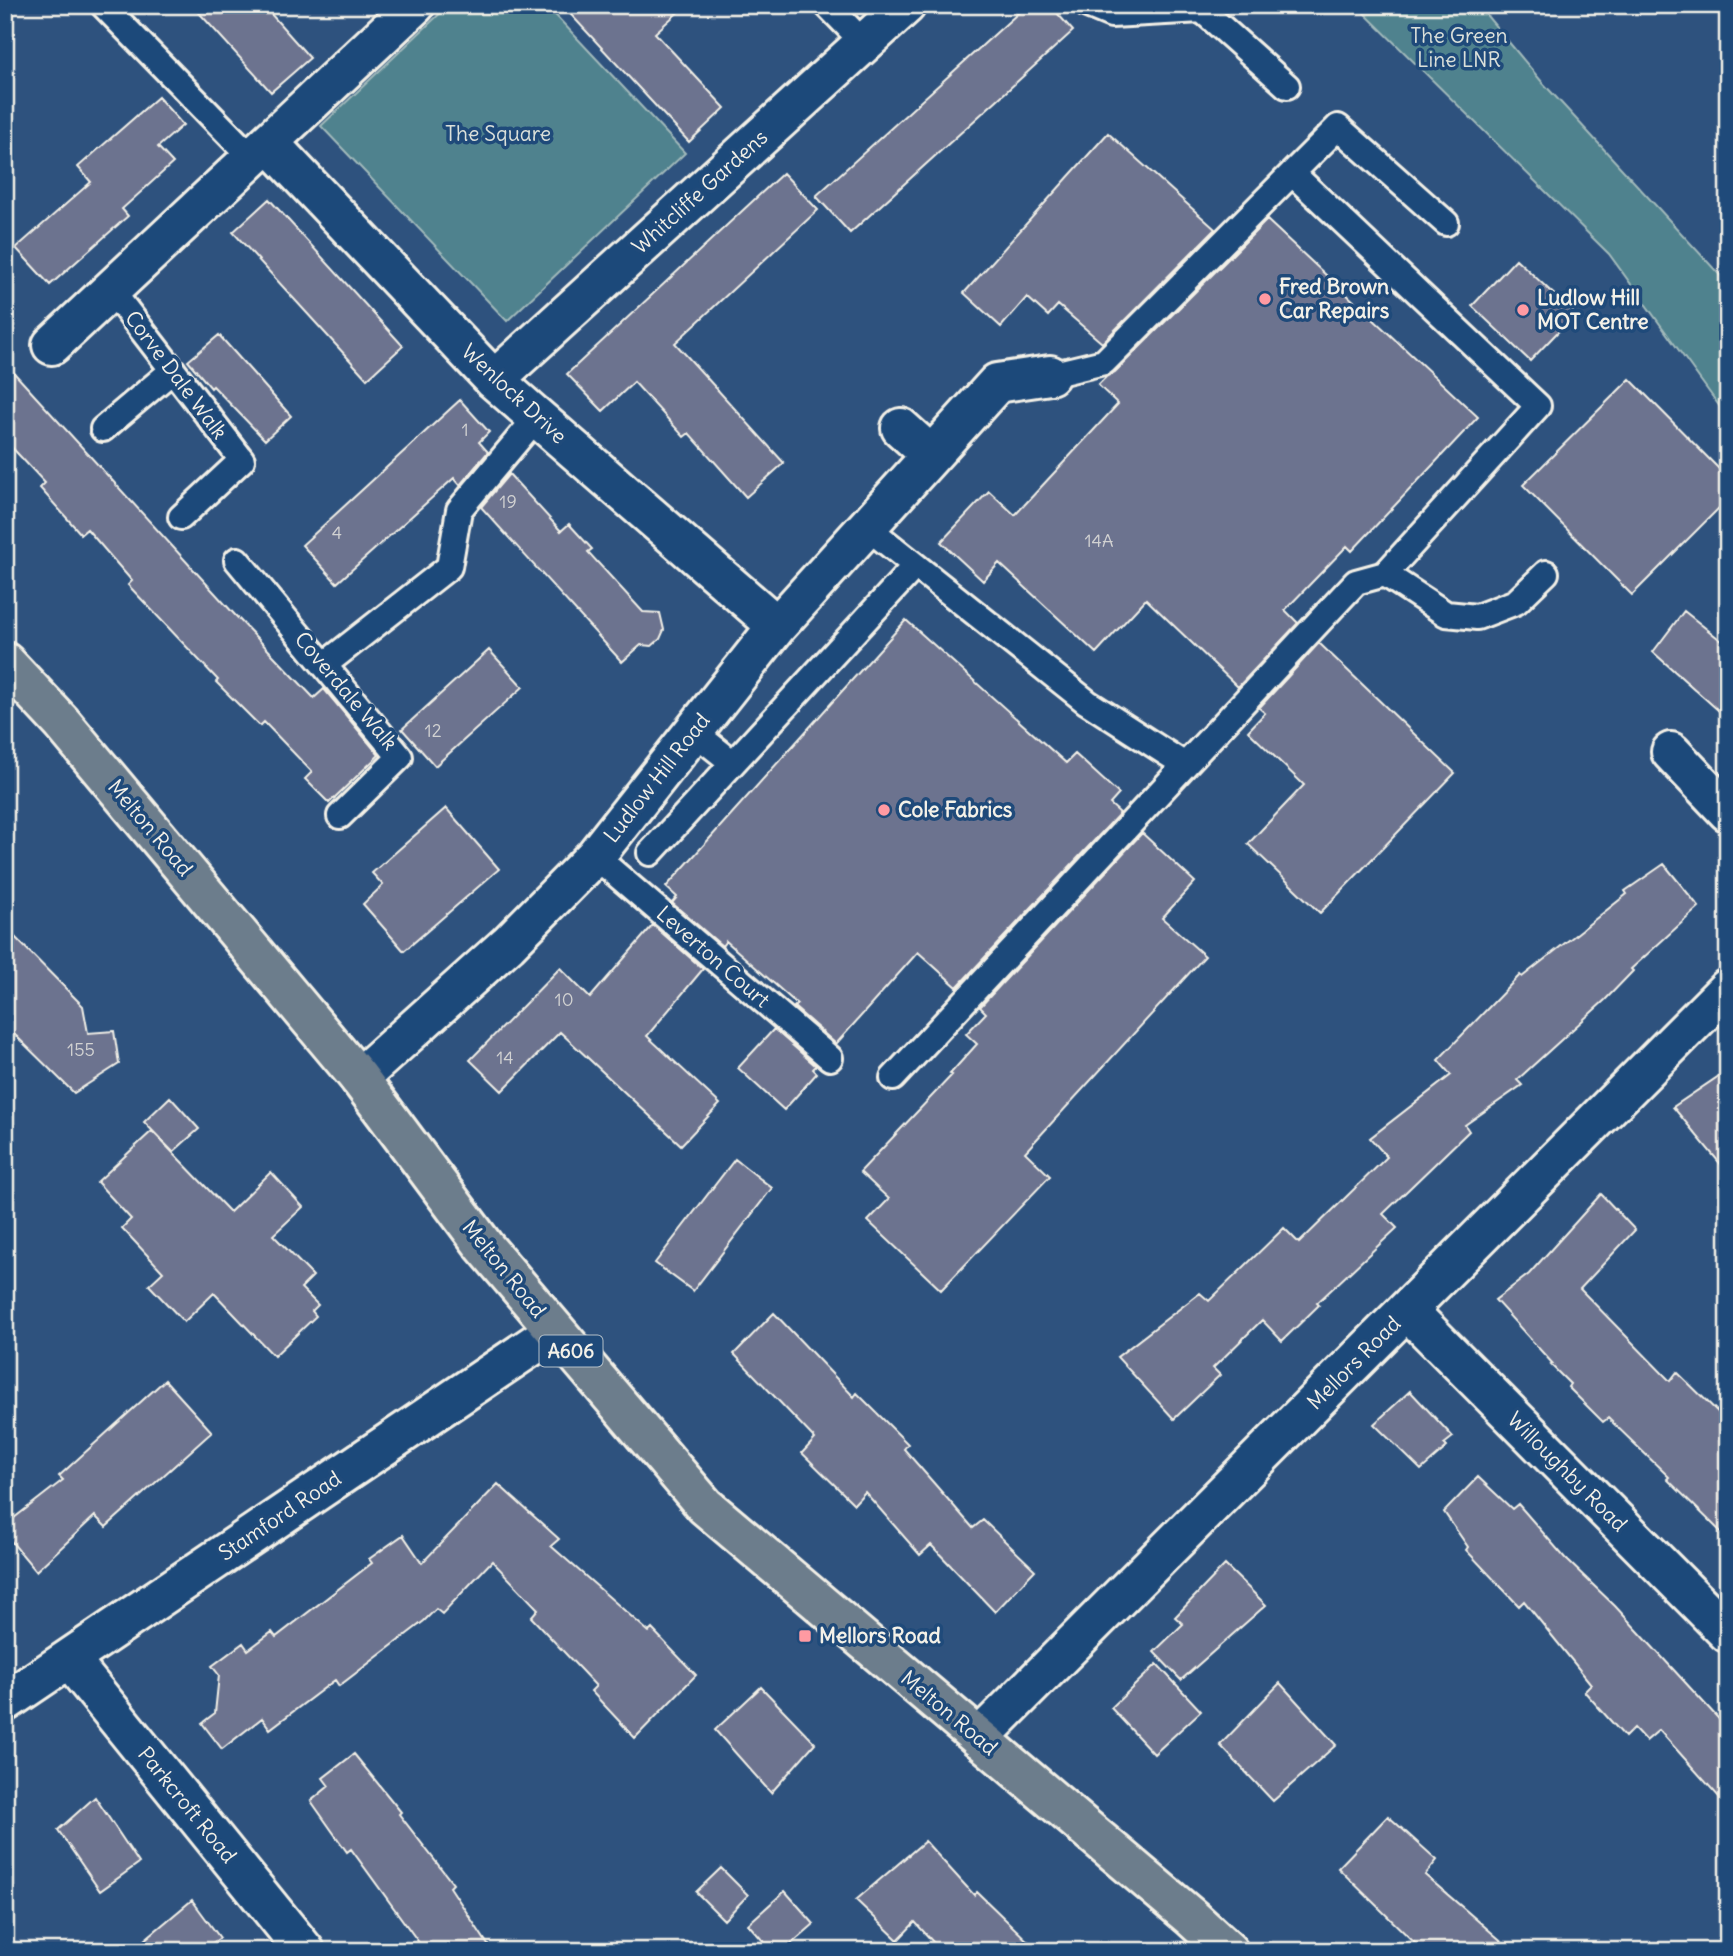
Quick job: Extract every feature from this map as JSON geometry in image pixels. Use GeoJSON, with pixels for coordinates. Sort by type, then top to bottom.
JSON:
{"type":"FeatureCollection","features":[{"type":"Feature","properties":{"kind":"main road","name":"Melton Road"},"geometry":{"type":"LineString","coordinates":[[5,662],[62,723],[359,1078],[484,1247],[705,1506],[1228,1951]]}},
{"type":"Feature","properties":{"kind":"street"},"geometry":{"type":"LineString","coordinates":[[51,345],[415,5]]}},
{"type":"Feature","properties":{"kind":"street","name":"Whitcliffe Gardens"},"geometry":{"type":"LineString","coordinates":[[494,380],[906,5]]}},
{"type":"Feature","properties":{"kind":"street","name":"Wenlock Drive"},"geometry":{"type":"LineString","coordinates":[[260,150],[494,380],[778,626]]}},
{"type":"Feature","properties":{"kind":"street","name":"Ludlow Hill Road"},"geometry":{"type":"LineString","coordinates":[[359,1078],[508,944],[596,856],[778,626],[997,383],[1050,374]]}},
{"type":"Feature","properties":{"kind":"street"},"geometry":{"type":"LineString","coordinates":[[901,428],[931,455]]}},
{"type":"Feature","properties":{"kind":"street"},"geometry":{"type":"LineString","coordinates":[[1671,752],[1728,812]]}},
{"type":"Feature","properties":{"kind":"street","name":"Mellors Road"},"geometry":{"type":"LineString","coordinates":[[979,1738],[1726,994]]}},
{"type":"Feature","properties":{"kind":"street","name":"Willoughby Road"},"geometry":{"type":"LineString","coordinates":[[1407,1310],[1728,1633]]}},
{"type":"Feature","properties":{"kind":"street","name":"Stamford Road"},"geometry":{"type":"LineString","coordinates":[[5,1702],[554,1331]]}},
{"type":"Feature","properties":{"kind":"street","name":"Parkcroft Road"},"geometry":{"type":"LineString","coordinates":[[69,1659],[305,1951]]}},
{"type":"Feature","properties":{"kind":"lane"},"geometry":{"type":"LineString","coordinates":[[103,5],[260,150]]}},
{"type":"Feature","properties":{"kind":"lane"},"geometry":{"type":"LineString","coordinates":[[827,5],[864,43]]}},
{"type":"Feature","properties":{"kind":"lane"},"geometry":{"type":"LineString","coordinates":[[1087,5],[1111,15],[1202,10],[1287,86]]}},
{"type":"Feature","properties":{"kind":"lane"},"geometry":{"type":"LineString","coordinates":[[1050,374],[1104,362],[1338,127],[1446,223]]}},
{"type":"Feature","properties":{"kind":"lane"},"geometry":{"type":"LineString","coordinates":[[892,1078],[1356,583],[1385,574],[1538,406],[1292,173]]}},
{"type":"Feature","properties":{"kind":"lane","name":"Corve Dale Walk"},"geometry":{"type":"LineString","coordinates":[[111,290],[242,460],[181,517]]}},
{"type":"Feature","properties":{"kind":"lane"},"geometry":{"type":"LineString","coordinates":[[103,429],[173,370]]}},
{"type":"Feature","properties":{"kind":"lane"},"geometry":{"type":"LineString","coordinates":[[324,665],[449,567],[459,510],[537,417]]}},
{"type":"Feature","properties":{"kind":"lane"},"geometry":{"type":"LineString","coordinates":[[867,527],[1087,702],[1185,765]]}},
{"type":"Feature","properties":{"kind":"lane","name":"Coverdale Walk"},"geometry":{"type":"LineString","coordinates":[[237,560],[400,757],[340,817]]}},
{"type":"Feature","properties":{"kind":"lane"},"geometry":{"type":"LineString","coordinates":[[650,853],[915,566]]}},
{"type":"Feature","properties":{"kind":"lane"},"geometry":{"type":"LineString","coordinates":[[1385,574],[1446,614],[1477,617],[1516,602],[1546,573]]}},
{"type":"Feature","properties":{"kind":"lane"},"geometry":{"type":"LineString","coordinates":[[694,732],[733,763]]}},
{"type":"Feature","properties":{"kind":"lane","name":"Leverton Court"},"geometry":{"type":"LineString","coordinates":[[596,856],[830,1058]]}},
{"type":"Feature","properties":{"kind":"green space","name":"The Square"},"geometry":{"type":"Polygon","coordinates":[[[449,5],[546,5],[685,153],[507,321],[321,126],[449,5]]]}},
{"type":"Feature","properties":{"kind":"green space","name":"The Green Line LNR"},"geometry":{"type":"Polygon","coordinates":[[[1356,5],[1478,5],[1542,82],[1728,284],[1728,418],[1609,254],[1356,5]]]}},
{"type":"Feature","properties":{"kind":"building"},"geometry":{"type":"Polygon","coordinates":[[[192,5],[263,5],[310,58],[271,92],[192,5]]]}},
{"type":"Feature","properties":{"kind":"building"},"geometry":{"type":"Polygon","coordinates":[[[562,5],[686,5],[655,33],[725,108],[689,142],[562,5]]]}},
{"type":"Feature","properties":{"kind":"building"},"geometry":{"type":"Polygon","coordinates":[[[1027,5],[1050,5],[1073,31],[850,233],[816,196],[1027,5]]]}},
{"type":"Feature","properties":{"kind":"building"},"geometry":{"type":"Polygon","coordinates":[[[158,97],[183,125],[158,147],[173,163],[122,209],[128,216],[50,285],[16,248],[91,182],[78,167],[158,97]]]}},
{"type":"Feature","properties":{"kind":"building"},"geometry":{"type":"Polygon","coordinates":[[[1108,133],[1215,229],[1102,343],[1058,305],[1048,316],[1027,297],[1001,327],[964,293],[1108,133]]]}},
{"type":"Feature","properties":{"kind":"building"},"geometry":{"type":"Polygon","coordinates":[[[783,173],[818,210],[675,343],[784,463],[746,497],[689,433],[684,437],[634,382],[603,411],[567,374],[783,173]]]}},
{"type":"Feature","properties":{"kind":"building"},"geometry":{"type":"Polygon","coordinates":[[[269,199],[403,346],[367,379],[233,232],[269,199]]]}},
{"type":"Feature","properties":{"kind":"building"},"geometry":{"type":"Polygon","coordinates":[[[1267,220],[1478,417],[1352,551],[1347,546],[1285,610],[1298,623],[1238,687],[1146,599],[1096,653],[999,563],[983,581],[941,542],[989,491],[1015,515],[1118,404],[1098,385],[1115,372],[1267,220]]]}},
{"type":"Feature","properties":{"kind":"building","name":"Ludlow Hill MOT Centre"},"geometry":{"type":"Polygon","coordinates":[[[1516,259],[1575,314],[1530,361],[1472,306],[1516,259]]]}},
{"type":"Feature","properties":{"kind":"building"},"geometry":{"type":"Polygon","coordinates":[[[219,335],[291,416],[265,440],[213,386],[211,388],[188,361],[219,335]]]}},
{"type":"Feature","properties":{"kind":"building"},"geometry":{"type":"Polygon","coordinates":[[[5,363],[314,698],[324,689],[379,755],[329,803],[305,779],[312,772],[264,722],[260,726],[216,682],[218,680],[128,585],[132,581],[87,529],[81,534],[40,488],[45,483],[5,440],[5,363]]]}},
{"type":"Feature","properties":{"kind":"building"},"geometry":{"type":"Polygon","coordinates":[[[1630,379],[1728,478],[1728,499],[1632,595],[1523,485],[1630,379]]]}},
{"type":"Feature","properties":{"kind":"building"},"geometry":{"type":"Polygon","coordinates":[[[460,400],[489,432],[479,442],[488,452],[460,485],[454,478],[337,583],[302,545],[460,400]]]}},
{"type":"Feature","properties":{"kind":"building"},"geometry":{"type":"Polygon","coordinates":[[[509,474],[561,531],[569,524],[592,549],[588,552],[643,612],[660,613],[664,630],[660,639],[652,646],[641,645],[622,662],[481,507],[509,474]]]}},
{"type":"Feature","properties":{"kind":"building"},"geometry":{"type":"Polygon","coordinates":[[[1684,611],[1728,646],[1728,719],[1653,652],[1684,611]]]}},
{"type":"Feature","properties":{"kind":"building","name":"Cole Fabrics"},"geometry":{"type":"Polygon","coordinates":[[[906,620],[1066,763],[1075,754],[1119,794],[1110,804],[1120,813],[957,987],[918,952],[836,1044],[794,1007],[797,1004],[726,941],[722,946],[672,903],[677,897],[666,887],[906,620]]]}},
{"type":"Feature","properties":{"kind":"building"},"geometry":{"type":"Polygon","coordinates":[[[1319,643],[1455,773],[1320,913],[1248,844],[1304,785],[1248,731],[1265,713],[1259,708],[1319,643]]]}},
{"type":"Feature","properties":{"kind":"building"},"geometry":{"type":"Polygon","coordinates":[[[489,650],[523,687],[435,766],[402,729],[489,650]]]}},
{"type":"Feature","properties":{"kind":"building"},"geometry":{"type":"Polygon","coordinates":[[[446,808],[499,869],[404,951],[363,904],[383,885],[372,873],[446,808]]]}},
{"type":"Feature","properties":{"kind":"building"},"geometry":{"type":"Polygon","coordinates":[[[1142,833],[1195,882],[1162,918],[1205,956],[1025,1152],[1050,1176],[941,1290],[868,1221],[889,1199],[860,1172],[952,1075],[950,1074],[977,1044],[966,1034],[986,1013],[980,1007],[1142,833]]]}},
{"type":"Feature","properties":{"kind":"building"},"geometry":{"type":"Polygon","coordinates":[[[1664,864],[1699,907],[1631,969],[1633,971],[1605,1000],[1517,1080],[1522,1085],[1465,1125],[1469,1131],[1383,1214],[1397,1228],[1317,1303],[1319,1305],[1282,1341],[1262,1320],[1213,1368],[1220,1375],[1174,1419],[1117,1357],[1200,1293],[1209,1301],[1284,1228],[1299,1243],[1387,1157],[1370,1138],[1451,1075],[1438,1060],[1520,975],[1522,977],[1627,894],[1625,891],[1664,864]]]}},
{"type":"Feature","properties":{"kind":"building"},"geometry":{"type":"Polygon","coordinates":[[[653,925],[703,969],[647,1036],[720,1104],[681,1145],[560,1032],[502,1091],[470,1060],[560,968],[590,998],[653,925]]]}},
{"type":"Feature","properties":{"kind":"building"},"geometry":{"type":"Polygon","coordinates":[[[5,927],[83,1006],[88,1033],[114,1031],[119,1064],[74,1093],[5,1025],[5,927]]]}},
{"type":"Feature","properties":{"kind":"building"},"geometry":{"type":"Polygon","coordinates":[[[774,1029],[816,1066],[813,1069],[817,1073],[784,1110],[738,1068],[774,1029]]]}},
{"type":"Feature","properties":{"kind":"building"},"geometry":{"type":"Polygon","coordinates":[[[1728,1070],[1728,1173],[1673,1107],[1728,1070]]]}},
{"type":"Feature","properties":{"kind":"building"},"geometry":{"type":"Polygon","coordinates":[[[170,1097],[199,1129],[173,1152],[144,1122],[170,1097]]]}},
{"type":"Feature","properties":{"kind":"building"},"geometry":{"type":"Polygon","coordinates":[[[152,1131],[230,1212],[271,1172],[303,1207],[273,1235],[313,1276],[301,1288],[318,1305],[312,1311],[316,1316],[274,1356],[214,1293],[184,1322],[149,1285],[163,1272],[122,1228],[131,1219],[97,1182],[152,1131]]]}},
{"type":"Feature","properties":{"kind":"building"},"geometry":{"type":"Polygon","coordinates":[[[735,1159],[772,1188],[693,1291],[655,1263],[735,1159]]]}},
{"type":"Feature","properties":{"kind":"building"},"geometry":{"type":"Polygon","coordinates":[[[1601,1194],[1635,1230],[1580,1289],[1670,1381],[1677,1372],[1728,1422],[1728,1539],[1608,1418],[1603,1422],[1568,1387],[1570,1384],[1495,1300],[1529,1274],[1601,1194]]]}},
{"type":"Feature","properties":{"kind":"building"},"geometry":{"type":"Polygon","coordinates":[[[774,1313],[854,1397],[857,1393],[908,1444],[904,1449],[973,1528],[983,1520],[1035,1570],[995,1612],[931,1545],[920,1555],[865,1492],[854,1504],[802,1453],[815,1439],[734,1354],[774,1313]]]}},
{"type":"Feature","properties":{"kind":"building"},"geometry":{"type":"Polygon","coordinates":[[[165,1380],[212,1432],[106,1527],[95,1516],[36,1571],[5,1534],[5,1525],[63,1480],[59,1476],[165,1380]]]}},
{"type":"Feature","properties":{"kind":"building"},"geometry":{"type":"Polygon","coordinates":[[[1410,1391],[1453,1437],[1444,1444],[1447,1447],[1421,1470],[1374,1424],[1410,1391]]]}},
{"type":"Feature","properties":{"kind":"building"},"geometry":{"type":"Polygon","coordinates":[[[1478,1477],[1512,1509],[1518,1504],[1565,1558],[1615,1606],[1728,1729],[1728,1807],[1659,1730],[1646,1741],[1634,1728],[1625,1737],[1584,1691],[1591,1684],[1524,1601],[1519,1606],[1466,1550],[1468,1547],[1444,1512],[1478,1477]]]}},
{"type":"Feature","properties":{"kind":"building"},"geometry":{"type":"Polygon","coordinates":[[[498,1484],[559,1539],[551,1546],[649,1632],[652,1629],[696,1675],[635,1738],[591,1691],[596,1686],[531,1617],[538,1609],[492,1561],[442,1614],[436,1609],[339,1686],[335,1680],[270,1729],[262,1718],[222,1749],[202,1723],[215,1713],[219,1675],[212,1666],[243,1643],[248,1650],[272,1632],[276,1637],[372,1563],[369,1559],[403,1535],[422,1563],[498,1484]]]}},
{"type":"Feature","properties":{"kind":"building"},"geometry":{"type":"Polygon","coordinates":[[[1225,1565],[1266,1605],[1181,1680],[1154,1652],[1183,1624],[1175,1617],[1225,1565]]]}},
{"type":"Feature","properties":{"kind":"building"},"geometry":{"type":"Polygon","coordinates":[[[1157,1664],[1201,1711],[1154,1754],[1111,1708],[1157,1664]]]}},
{"type":"Feature","properties":{"kind":"building"},"geometry":{"type":"Polygon","coordinates":[[[1280,1683],[1336,1745],[1273,1801],[1220,1745],[1280,1683]]]}},
{"type":"Feature","properties":{"kind":"building"},"geometry":{"type":"Polygon","coordinates":[[[761,1687],[815,1743],[771,1793],[715,1730],[761,1687]]]}},
{"type":"Feature","properties":{"kind":"building"},"geometry":{"type":"Polygon","coordinates":[[[354,1754],[401,1812],[399,1814],[453,1884],[450,1887],[492,1951],[425,1951],[351,1849],[347,1852],[311,1801],[329,1786],[323,1778],[354,1754]]]}},
{"type":"Feature","properties":{"kind":"building"},"geometry":{"type":"Polygon","coordinates":[[[95,1797],[139,1863],[100,1891],[58,1830],[95,1797]]]}},
{"type":"Feature","properties":{"kind":"building"},"geometry":{"type":"Polygon","coordinates":[[[1388,1816],[1437,1860],[1425,1875],[1513,1951],[1423,1951],[1338,1868],[1388,1816]]]}},
{"type":"Feature","properties":{"kind":"building"},"geometry":{"type":"Polygon","coordinates":[[[925,1841],[974,1895],[977,1892],[1038,1951],[941,1951],[915,1922],[898,1940],[856,1900],[925,1841]]]}},
{"type":"Feature","properties":{"kind":"building"},"geometry":{"type":"Polygon","coordinates":[[[721,1868],[748,1895],[724,1920],[696,1892],[721,1868]]]}},
{"type":"Feature","properties":{"kind":"building"},"geometry":{"type":"Polygon","coordinates":[[[785,1891],[814,1924],[783,1951],[772,1951],[748,1924],[785,1891]]]}},
{"type":"Feature","properties":{"kind":"building"},"geometry":{"type":"Polygon","coordinates":[[[192,1900],[220,1938],[200,1951],[131,1951],[192,1900]]]}},
{"type":"Feature","properties":{"kind":"place","name":"Fred Brown Car Repairs"},"geometry":{"type":"Point","coordinates":[1265,299]}},
{"type":"Feature","properties":{"kind":"place","name":"Ludlow Hill MOT Centre"},"geometry":{"type":"Point","coordinates":[1523,310]}},
{"type":"Feature","properties":{"kind":"place","name":"Cole Fabrics"},"geometry":{"type":"Point","coordinates":[884,810]}},
{"type":"Feature","properties":{"kind":"place","name":"Mellors Road"},"geometry":{"type":"Point","coordinates":[805,1636]}}]}
